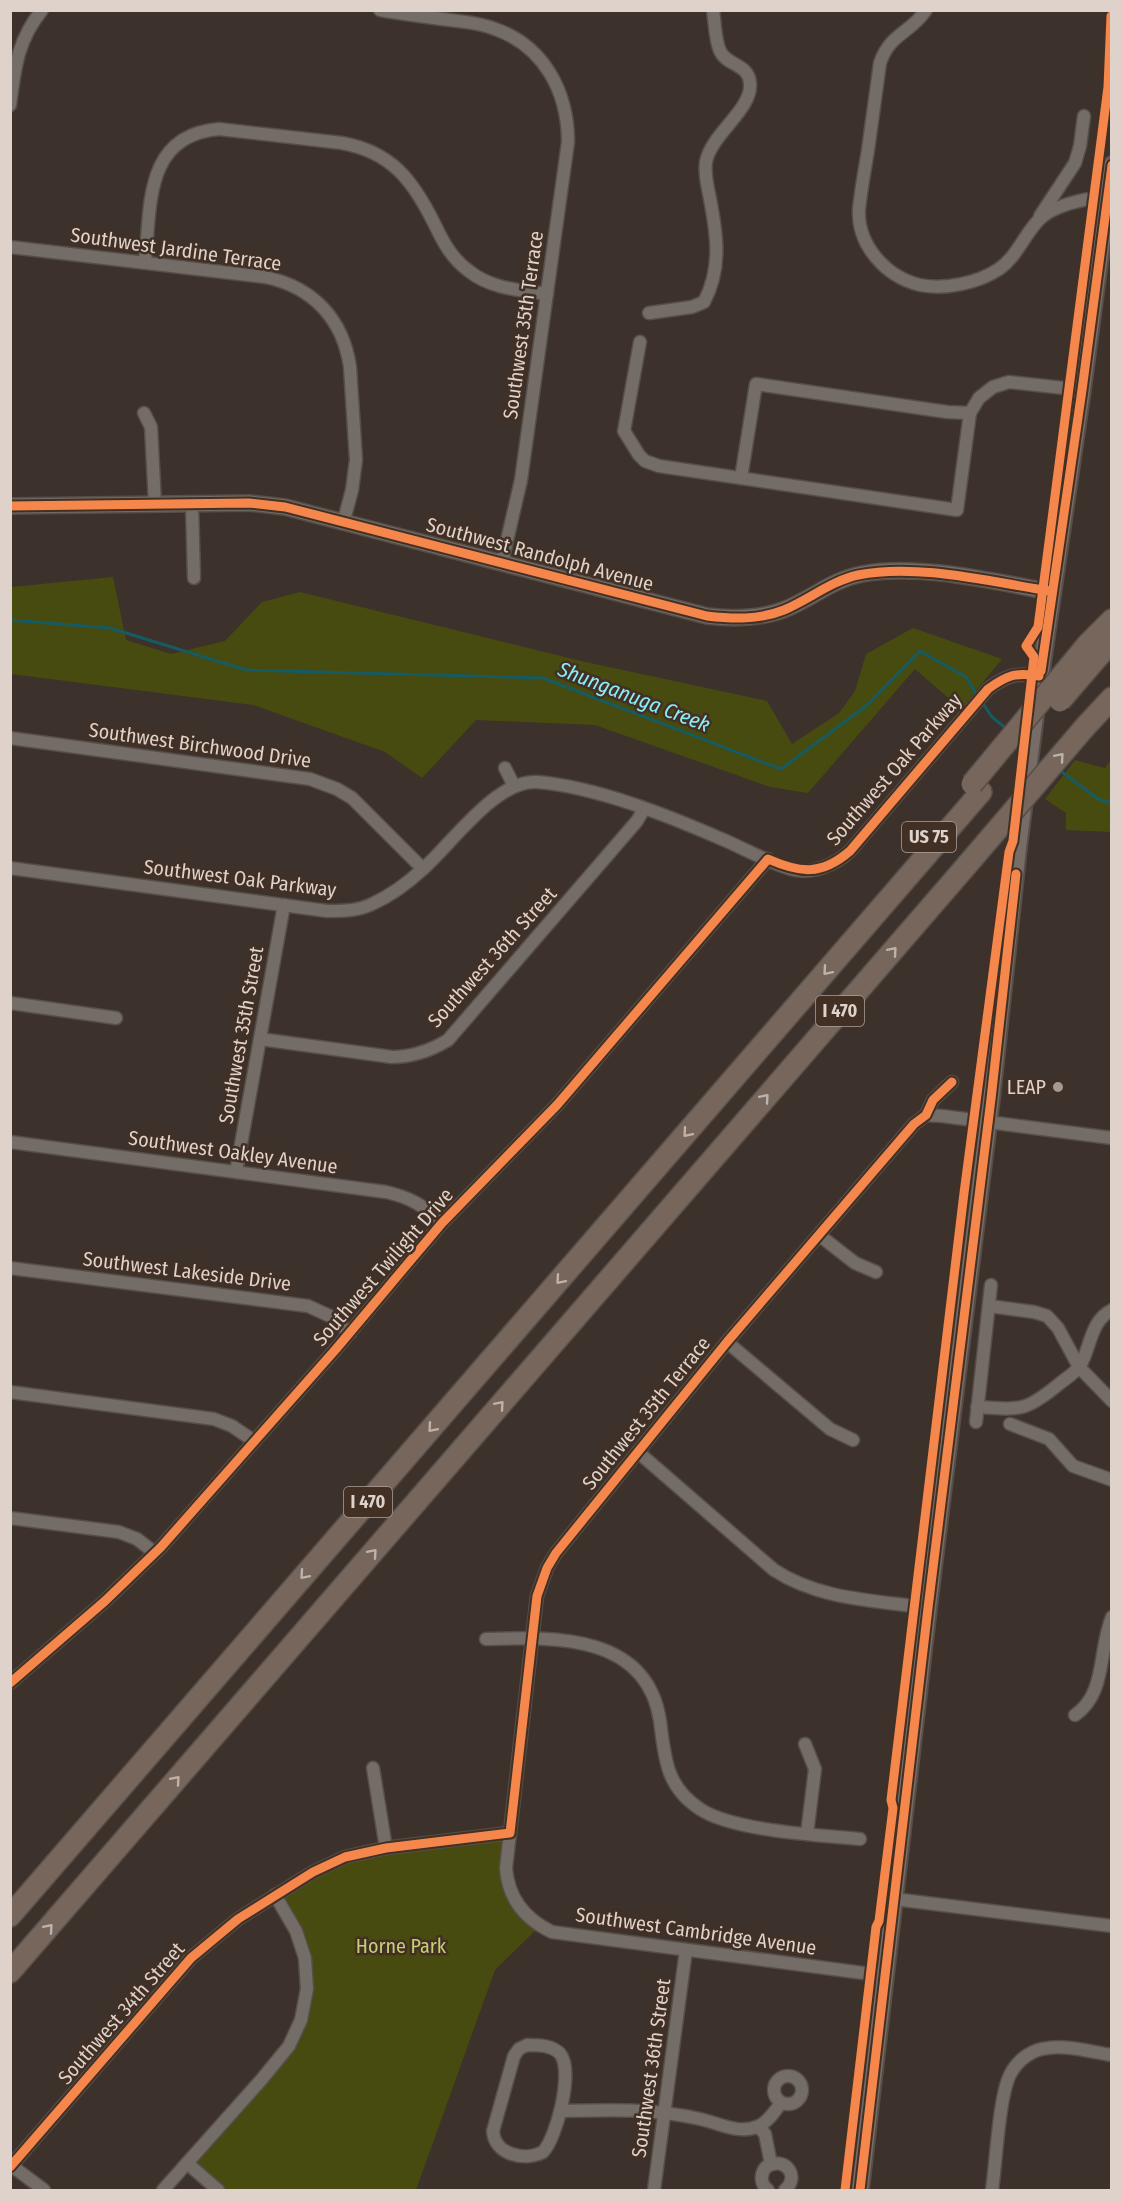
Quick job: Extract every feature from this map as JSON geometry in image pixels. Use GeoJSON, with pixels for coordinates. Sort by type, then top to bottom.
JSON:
{"type":"FeatureCollection","features":[{"type":"Feature","properties":{"kind":"highway"},"geometry":{"type":"LineString","coordinates":[[1098,645],[1112,613]]}},
{"type":"Feature","properties":{"kind":"highway"},"geometry":{"type":"LineString","coordinates":[[1098,645],[1112,620]]}},
{"type":"Feature","properties":{"kind":"highway","name":"I 470"},"geometry":{"type":"LineString","coordinates":[[10,1916],[892,895],[977,788],[1098,645]]}},
{"type":"Feature","properties":{"kind":"highway","name":"I 470"},"geometry":{"type":"LineString","coordinates":[[10,1972],[1112,698]]}},
{"type":"Feature","properties":{"kind":"main road"},"geometry":{"type":"LineString","coordinates":[[860,2190],[988,1122],[1018,848],[1112,165]]}},
{"type":"Feature","properties":{"kind":"street"},"geometry":{"type":"LineString","coordinates":[[11,104],[20,48],[33,21],[42,10]]}},
{"type":"Feature","properties":{"kind":"street","name":"Southwest 35th Terrace"},"geometry":{"type":"LineString","coordinates":[[380,10],[479,24],[518,40],[553,76],[566,110],[568,142],[521,480],[502,562]]}},
{"type":"Feature","properties":{"kind":"street"},"geometry":{"type":"LineString","coordinates":[[649,313],[692,307],[704,302],[714,277],[717,235],[706,176],[706,161],[722,131],[743,106],[751,85],[749,75],[742,67],[720,52],[713,10]]}},
{"type":"Feature","properties":{"kind":"street"},"geometry":{"type":"LineString","coordinates":[[926,10],[921,18],[895,37],[884,51],[880,63],[859,211],[865,239],[884,267],[903,279],[923,285],[950,285],[978,279],[1000,268],[1018,250],[1075,163],[1080,147],[1084,116]]}},
{"type":"Feature","properties":{"kind":"street"},"geometry":{"type":"LineString","coordinates":[[145,262],[154,182],[163,158],[170,149],[188,136],[205,130],[219,129],[342,143],[375,154],[390,163],[412,184],[447,249],[469,272],[483,281],[505,288],[547,294]]}},
{"type":"Feature","properties":{"kind":"street"},"geometry":{"type":"LineString","coordinates":[[1036,222],[1059,208],[1083,200],[1108,197]]}},
{"type":"Feature","properties":{"kind":"street","name":"Southwest Jardine Terrace"},"geometry":{"type":"LineString","coordinates":[[10,247],[279,280],[307,293],[330,314],[339,328],[348,354],[356,443],[354,477],[344,520]]}},
{"type":"Feature","properties":{"kind":"street"},"geometry":{"type":"LineString","coordinates":[[640,342],[624,430],[639,455],[653,465],[957,510],[970,413],[975,403],[988,390],[1005,383],[1082,390]]}},
{"type":"Feature","properties":{"kind":"street"},"geometry":{"type":"LineString","coordinates":[[741,478],[756,384],[947,412],[970,413]]}},
{"type":"Feature","properties":{"kind":"street"},"geometry":{"type":"LineString","coordinates":[[144,413],[151,427],[154,504]]}},
{"type":"Feature","properties":{"kind":"street"},"geometry":{"type":"LineString","coordinates":[[192,505],[194,578]]}},
{"type":"Feature","properties":{"kind":"street","name":"Southwest Randolph Avenue"},"geometry":{"type":"LineString","coordinates":[[10,506],[269,505],[344,520],[707,616],[727,618],[746,618],[784,610],[842,579],[880,571],[901,570],[1052,592]]}},
{"type":"Feature","properties":{"kind":"street","name":"Southwest Oak Parkway"},"geometry":{"type":"LineString","coordinates":[[10,868],[327,911],[356,909],[384,898],[423,869],[492,799],[514,786],[535,782],[575,787],[674,818],[791,869],[807,870],[824,867],[844,856],[988,689],[1003,678],[1013,675],[1040,676]]}},
{"type":"Feature","properties":{"kind":"street","name":"Southwest Birchwood Drive"},"geometry":{"type":"LineString","coordinates":[[10,738],[310,779],[326,784],[358,803],[423,869]]}},
{"type":"Feature","properties":{"kind":"street"},"geometry":{"type":"LineString","coordinates":[[505,768],[514,786]]}},
{"type":"Feature","properties":{"kind":"street","name":"Southwest 36th Street"},"geometry":{"type":"LineString","coordinates":[[260,1039],[392,1057],[411,1056],[448,1040],[637,821],[644,809]]}},
{"type":"Feature","properties":{"kind":"street","name":"Southwest Twilight Drive"},"geometry":{"type":"LineString","coordinates":[[10,1683],[105,1601],[155,1553],[350,1333],[442,1223],[557,1106],[768,859]]}},
{"type":"Feature","properties":{"kind":"street","name":"Southwest 35th Street"},"geometry":{"type":"LineString","coordinates":[[236,1172],[284,905]]}},
{"type":"Feature","properties":{"kind":"street"},"geometry":{"type":"LineString","coordinates":[[11,1006],[116,1018]]}},
{"type":"Feature","properties":{"kind":"street","name":"Southwest 35th Terrace"},"geometry":{"type":"LineString","coordinates":[[510,1833],[537,1596],[551,1560],[727,1342],[914,1124],[926,1115],[933,1100],[952,1083]]}},
{"type":"Feature","properties":{"kind":"street"},"geometry":{"type":"LineString","coordinates":[[926,1115],[1112,1138]]}},
{"type":"Feature","properties":{"kind":"street","name":"Southwest Oakley Avenue"},"geometry":{"type":"LineString","coordinates":[[10,1142],[395,1194],[423,1206],[442,1223]]}},
{"type":"Feature","properties":{"kind":"street"},"geometry":{"type":"LineString","coordinates":[[819,1235],[855,1263],[876,1272]]}},
{"type":"Feature","properties":{"kind":"street","name":"Southwest Lakeside Drive"},"geometry":{"type":"LineString","coordinates":[[10,1268],[308,1306],[332,1317],[350,1333]]}},
{"type":"Feature","properties":{"kind":"street"},"geometry":{"type":"LineString","coordinates":[[976,1422],[991,1285]]}},
{"type":"Feature","properties":{"kind":"street"},"geometry":{"type":"LineString","coordinates":[[988,1306],[1047,1316],[1058,1328],[1079,1367],[1112,1401]]}},
{"type":"Feature","properties":{"kind":"street"},"geometry":{"type":"LineString","coordinates":[[977,1407],[1017,1409],[1039,1401],[1079,1367],[1093,1331],[1099,1321],[1112,1310]]}},
{"type":"Feature","properties":{"kind":"street"},"geometry":{"type":"LineString","coordinates":[[727,1342],[830,1429],[853,1440]]}},
{"type":"Feature","properties":{"kind":"street"},"geometry":{"type":"LineString","coordinates":[[10,1392],[214,1419],[232,1426],[254,1441]]}},
{"type":"Feature","properties":{"kind":"street"},"geometry":{"type":"LineString","coordinates":[[1010,1424],[1049,1439],[1073,1466],[1112,1480]]}},
{"type":"Feature","properties":{"kind":"street"},"geometry":{"type":"LineString","coordinates":[[638,1452],[774,1570],[791,1581],[819,1592],[928,1608]]}},
{"type":"Feature","properties":{"kind":"street"},"geometry":{"type":"LineString","coordinates":[[10,1518],[119,1532],[137,1539],[155,1553]]}},
{"type":"Feature","properties":{"kind":"street"},"geometry":{"type":"LineString","coordinates":[[1075,1715],[1083,1710],[1094,1695],[1104,1642],[1112,1617]]}},
{"type":"Feature","properties":{"kind":"street"},"geometry":{"type":"LineString","coordinates":[[486,1639],[533,1637],[597,1646],[612,1653],[638,1673],[648,1686],[658,1709],[663,1751],[670,1774],[682,1793],[699,1808],[720,1820],[807,1834],[860,1839]]}},
{"type":"Feature","properties":{"kind":"street"},"geometry":{"type":"LineString","coordinates":[[805,1744],[815,1768],[807,1834]]}},
{"type":"Feature","properties":{"kind":"street"},"geometry":{"type":"LineString","coordinates":[[373,1768],[386,1848]]}},
{"type":"Feature","properties":{"kind":"street","name":"Southwest 34th Street"},"geometry":{"type":"LineString","coordinates":[[11,2166],[190,1958],[238,1919],[333,1862],[386,1848],[510,1833]]}},
{"type":"Feature","properties":{"kind":"street","name":"Southwest Cambridge Avenue"},"geometry":{"type":"LineString","coordinates":[[510,1833],[506,1868],[508,1883],[514,1898],[529,1918],[552,1932],[886,1976]]}},
{"type":"Feature","properties":{"kind":"street"},"geometry":{"type":"LineString","coordinates":[[163,2190],[289,2046],[301,2020],[307,1989],[305,1958],[296,1930],[275,1895]]}},
{"type":"Feature","properties":{"kind":"street"},"geometry":{"type":"LineString","coordinates":[[894,1899],[1112,1926]]}},
{"type":"Feature","properties":{"kind":"street","name":"Southwest 36th Street"},"geometry":{"type":"LineString","coordinates":[[654,2190],[686,1950]]}},
{"type":"Feature","properties":{"kind":"street"},"geometry":{"type":"LineString","coordinates":[[527,2045],[549,2047],[558,2051],[563,2057],[566,2068],[561,2111],[551,2140],[543,2152],[529,2156],[507,2153],[496,2144],[493,2131],[495,2119],[514,2056],[519,2049],[527,2045]]}},
{"type":"Feature","properties":{"kind":"street"},"geometry":{"type":"LineString","coordinates":[[993,2190],[1004,2091],[1011,2072],[1018,2063],[1036,2050],[1047,2048],[1112,2055]]}},
{"type":"Feature","properties":{"kind":"street"},"geometry":{"type":"LineString","coordinates":[[561,2111],[627,2109],[664,2112],[702,2119],[738,2130],[759,2127],[781,2103]]}},
{"type":"Feature","properties":{"kind":"street"},"geometry":{"type":"LineString","coordinates":[[759,2127],[765,2134],[771,2164]]}},
{"type":"Feature","properties":{"kind":"street"},"geometry":{"type":"LineString","coordinates":[[768,2190],[761,2176],[771,2164],[778,2162],[789,2169],[792,2181],[785,2190]]}},
{"type":"Feature","properties":{"kind":"street"},"geometry":{"type":"LineString","coordinates":[[187,2163],[218,2190]]}},
{"type":"Feature","properties":{"kind":"street"},"geometry":{"type":"LineString","coordinates":[[11,2166],[44,2190]]}},
{"type":"Feature","properties":{"kind":"green space"},"geometry":{"type":"Polygon","coordinates":[[[113,577],[126,640],[171,654],[225,641],[262,602],[300,592],[581,661],[767,701],[792,744],[839,713],[855,691],[866,654],[913,628],[1002,659],[961,709],[915,669],[808,793],[770,787],[595,725],[476,720],[422,778],[385,752],[253,705],[11,674],[11,587],[113,577]]]}},
{"type":"Feature","properties":{"kind":"green space"},"geometry":{"type":"Polygon","coordinates":[[[1075,760],[1105,768],[1111,760],[1111,832],[1066,830],[1066,813],[1045,799],[1075,760]]]}},
{"type":"Feature","properties":{"kind":"green space","name":"Horne Park"},"geometry":{"type":"Polygon","coordinates":[[[510,1833],[508,1883],[540,1926],[495,1970],[416,2190],[218,2190],[187,2163],[289,2046],[307,1973],[275,1895],[333,1862],[510,1833]]]}},
{"type":"Feature","properties":{"kind":"waterway","name":"Shunganuga Creek"},"geometry":{"type":"LineString","coordinates":[[10,620],[110,628],[246,670],[543,678],[781,769],[866,706],[920,651],[966,677],[978,697]]}},
{"type":"Feature","properties":{"kind":"waterway","name":"Shunganuga Creek"},"geometry":{"type":"LineString","coordinates":[[982,702],[992,717],[1008,730]]}},
{"type":"Feature","properties":{"kind":"waterway","name":"Shunganuga Creek"},"geometry":{"type":"LineString","coordinates":[[1058,769],[1098,799],[1112,803]]}},
{"type":"Feature","properties":{"kind":"cycle path"},"geometry":{"type":"LineString","coordinates":[[845,2190],[876,1927],[879,1921],[893,1808],[891,1800],[964,1193],[1009,852],[1013,841],[1034,657],[1026,646],[1038,627],[1108,87],[1111,16]]}},
{"type":"Feature","properties":{"kind":"cycle path"},"geometry":{"type":"LineString","coordinates":[[1041,671],[1112,165]]}},
{"type":"Feature","properties":{"kind":"cycle path"},"geometry":{"type":"LineString","coordinates":[[10,506],[249,503],[285,507],[717,617],[765,616],[794,606],[848,578],[881,572],[929,572],[1050,591]]}},
{"type":"Feature","properties":{"kind":"cycle path"},"geometry":{"type":"LineString","coordinates":[[10,1683],[105,1601],[161,1547],[336,1349],[442,1223],[557,1105],[768,859],[790,867],[810,870],[829,865],[839,859],[850,851],[988,689],[1012,676],[1024,674],[1039,676]]}},
{"type":"Feature","properties":{"kind":"cycle path"},"geometry":{"type":"LineString","coordinates":[[860,2190],[1016,874]]}},
{"type":"Feature","properties":{"kind":"cycle path"},"geometry":{"type":"LineString","coordinates":[[10,2167],[191,1958],[238,1919],[313,1872],[345,1857],[386,1848],[510,1833],[537,1596],[547,1568],[556,1553],[727,1342],[914,1124],[926,1115],[933,1100],[952,1082]]}},
{"type":"Feature","properties":{"kind":"place","name":"LEAP"},"geometry":{"type":"Point","coordinates":[1058,1087]}}]}
